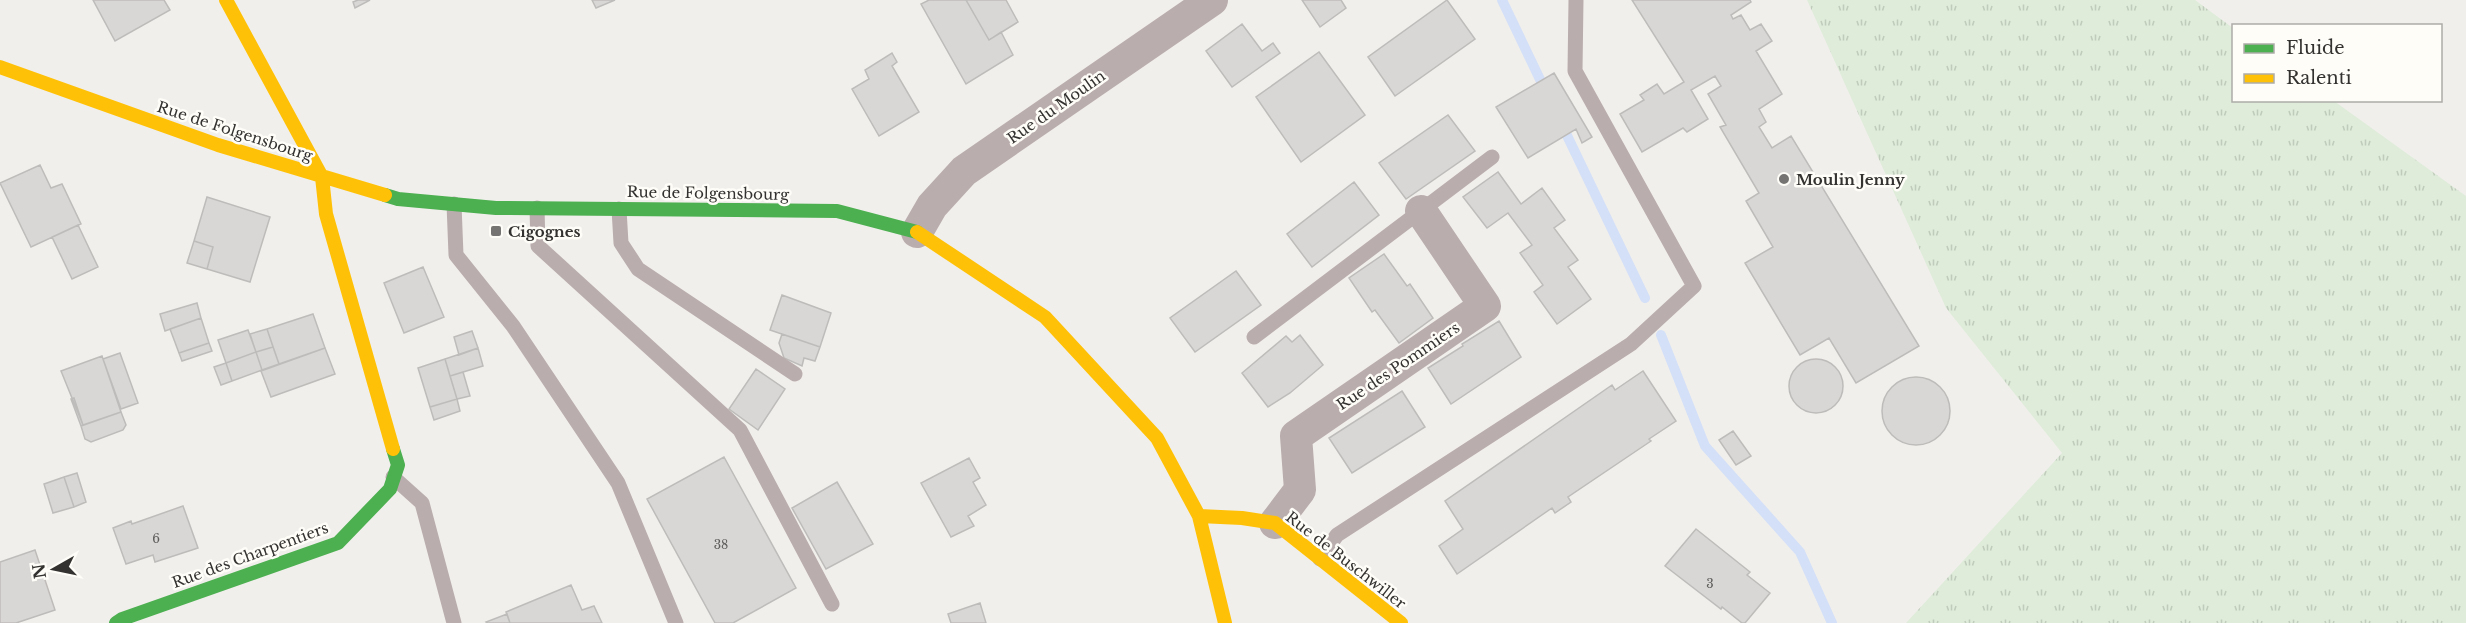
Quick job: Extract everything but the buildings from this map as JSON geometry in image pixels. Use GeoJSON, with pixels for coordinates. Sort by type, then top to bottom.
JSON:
{"type":"FeatureCollection","features":[{"type":"Feature","properties":{"kind":"main road"},"geometry":{"type":"LineString","coordinates":[[226,0],[322,177],[326,214],[395,471]]}},
{"type":"Feature","properties":{"kind":"main road","name":"Rue de Folgensbourg"},"geometry":{"type":"LineString","coordinates":[[0,67],[218,145],[398,199],[537,208],[837,211],[917,232],[1045,317],[1157,438],[1199,516],[1225,623]]}},
{"type":"Feature","properties":{"kind":"main road","name":"Rue des Charpentiers"},"geometry":{"type":"LineString","coordinates":[[116,623],[338,543],[390,489],[395,471]]}},
{"type":"Feature","properties":{"kind":"main road","name":"Rue de Buschwiller"},"geometry":{"type":"LineString","coordinates":[[1199,516],[1242,518],[1275,523],[1401,623]]}},
{"type":"Feature","properties":{"kind":"street","name":"Rue du Moulin"},"geometry":{"type":"LineString","coordinates":[[917,232],[932,206],[964,171],[1212,0]]}},
{"type":"Feature","properties":{"kind":"street","name":"Rue des Pommiers"},"geometry":{"type":"LineString","coordinates":[[1275,523],[1300,490],[1296,436],[1485,306],[1421,211]]}},
{"type":"Feature","properties":{"kind":"lane"},"geometry":{"type":"LineString","coordinates":[[1320,559],[1337,535],[1630,344],[1694,286],[1575,71],[1576,0]]}},
{"type":"Feature","properties":{"kind":"lane"},"geometry":{"type":"LineString","coordinates":[[1254,337],[1492,157]]}},
{"type":"Feature","properties":{"kind":"lane"},"geometry":{"type":"LineString","coordinates":[[454,204],[456,255],[513,326],[618,483],[676,623]]}},
{"type":"Feature","properties":{"kind":"lane"},"geometry":{"type":"LineString","coordinates":[[537,208],[538,246],[740,430],[832,604]]}},
{"type":"Feature","properties":{"kind":"lane"},"geometry":{"type":"LineString","coordinates":[[619,209],[621,243],[638,269],[795,374]]}},
{"type":"Feature","properties":{"kind":"lane"},"geometry":{"type":"LineString","coordinates":[[395,471],[422,503],[454,623]]}},
{"type":"Feature","properties":{"kind":"green space"},"geometry":{"type":"Polygon","coordinates":[[[1807,0],[2195,0],[2232,27],[2232,102],[2335,102],[2466,196],[2466,623],[1906,623],[2062,453],[1946,308],[1807,0]]]}},
{"type":"Feature","properties":{"kind":"waterway"},"geometry":{"type":"LineString","coordinates":[[1502,0],[1546,92]]}},
{"type":"Feature","properties":{"kind":"waterway"},"geometry":{"type":"LineString","coordinates":[[1561,123],[1645,298]]}},
{"type":"Feature","properties":{"kind":"waterway"},"geometry":{"type":"LineString","coordinates":[[1661,335],[1705,446],[1800,552],[1832,623]]}},
{"type":"Feature","properties":{"kind":"traffic: fast"},"geometry":{"type":"LineString","coordinates":[[385,195],[398,199],[496,208],[837,211],[917,232]]}},
{"type":"Feature","properties":{"kind":"traffic: fast"},"geometry":{"type":"LineString","coordinates":[[116,623],[338,543],[390,489],[398,465],[393,449]]}},
{"type":"Feature","properties":{"kind":"traffic: slow"},"geometry":{"type":"LineString","coordinates":[[226,0],[322,177],[326,214],[393,449]]}},
{"type":"Feature","properties":{"kind":"traffic: slow"},"geometry":{"type":"LineString","coordinates":[[0,67],[218,145],[385,195]]}},
{"type":"Feature","properties":{"kind":"traffic: slow"},"geometry":{"type":"LineString","coordinates":[[917,232],[1045,317],[1157,438],[1199,516],[1225,623]]}},
{"type":"Feature","properties":{"kind":"traffic: slow"},"geometry":{"type":"LineString","coordinates":[[1199,516],[1242,518],[1275,523],[1401,623]]}},
{"type":"Feature","properties":{"kind":"place","name":"Moulin Jenny"},"geometry":{"type":"Point","coordinates":[1784,179]}},
{"type":"Feature","properties":{"kind":"place","name":"Cigognes"},"geometry":{"type":"Point","coordinates":[496,231]}}]}
